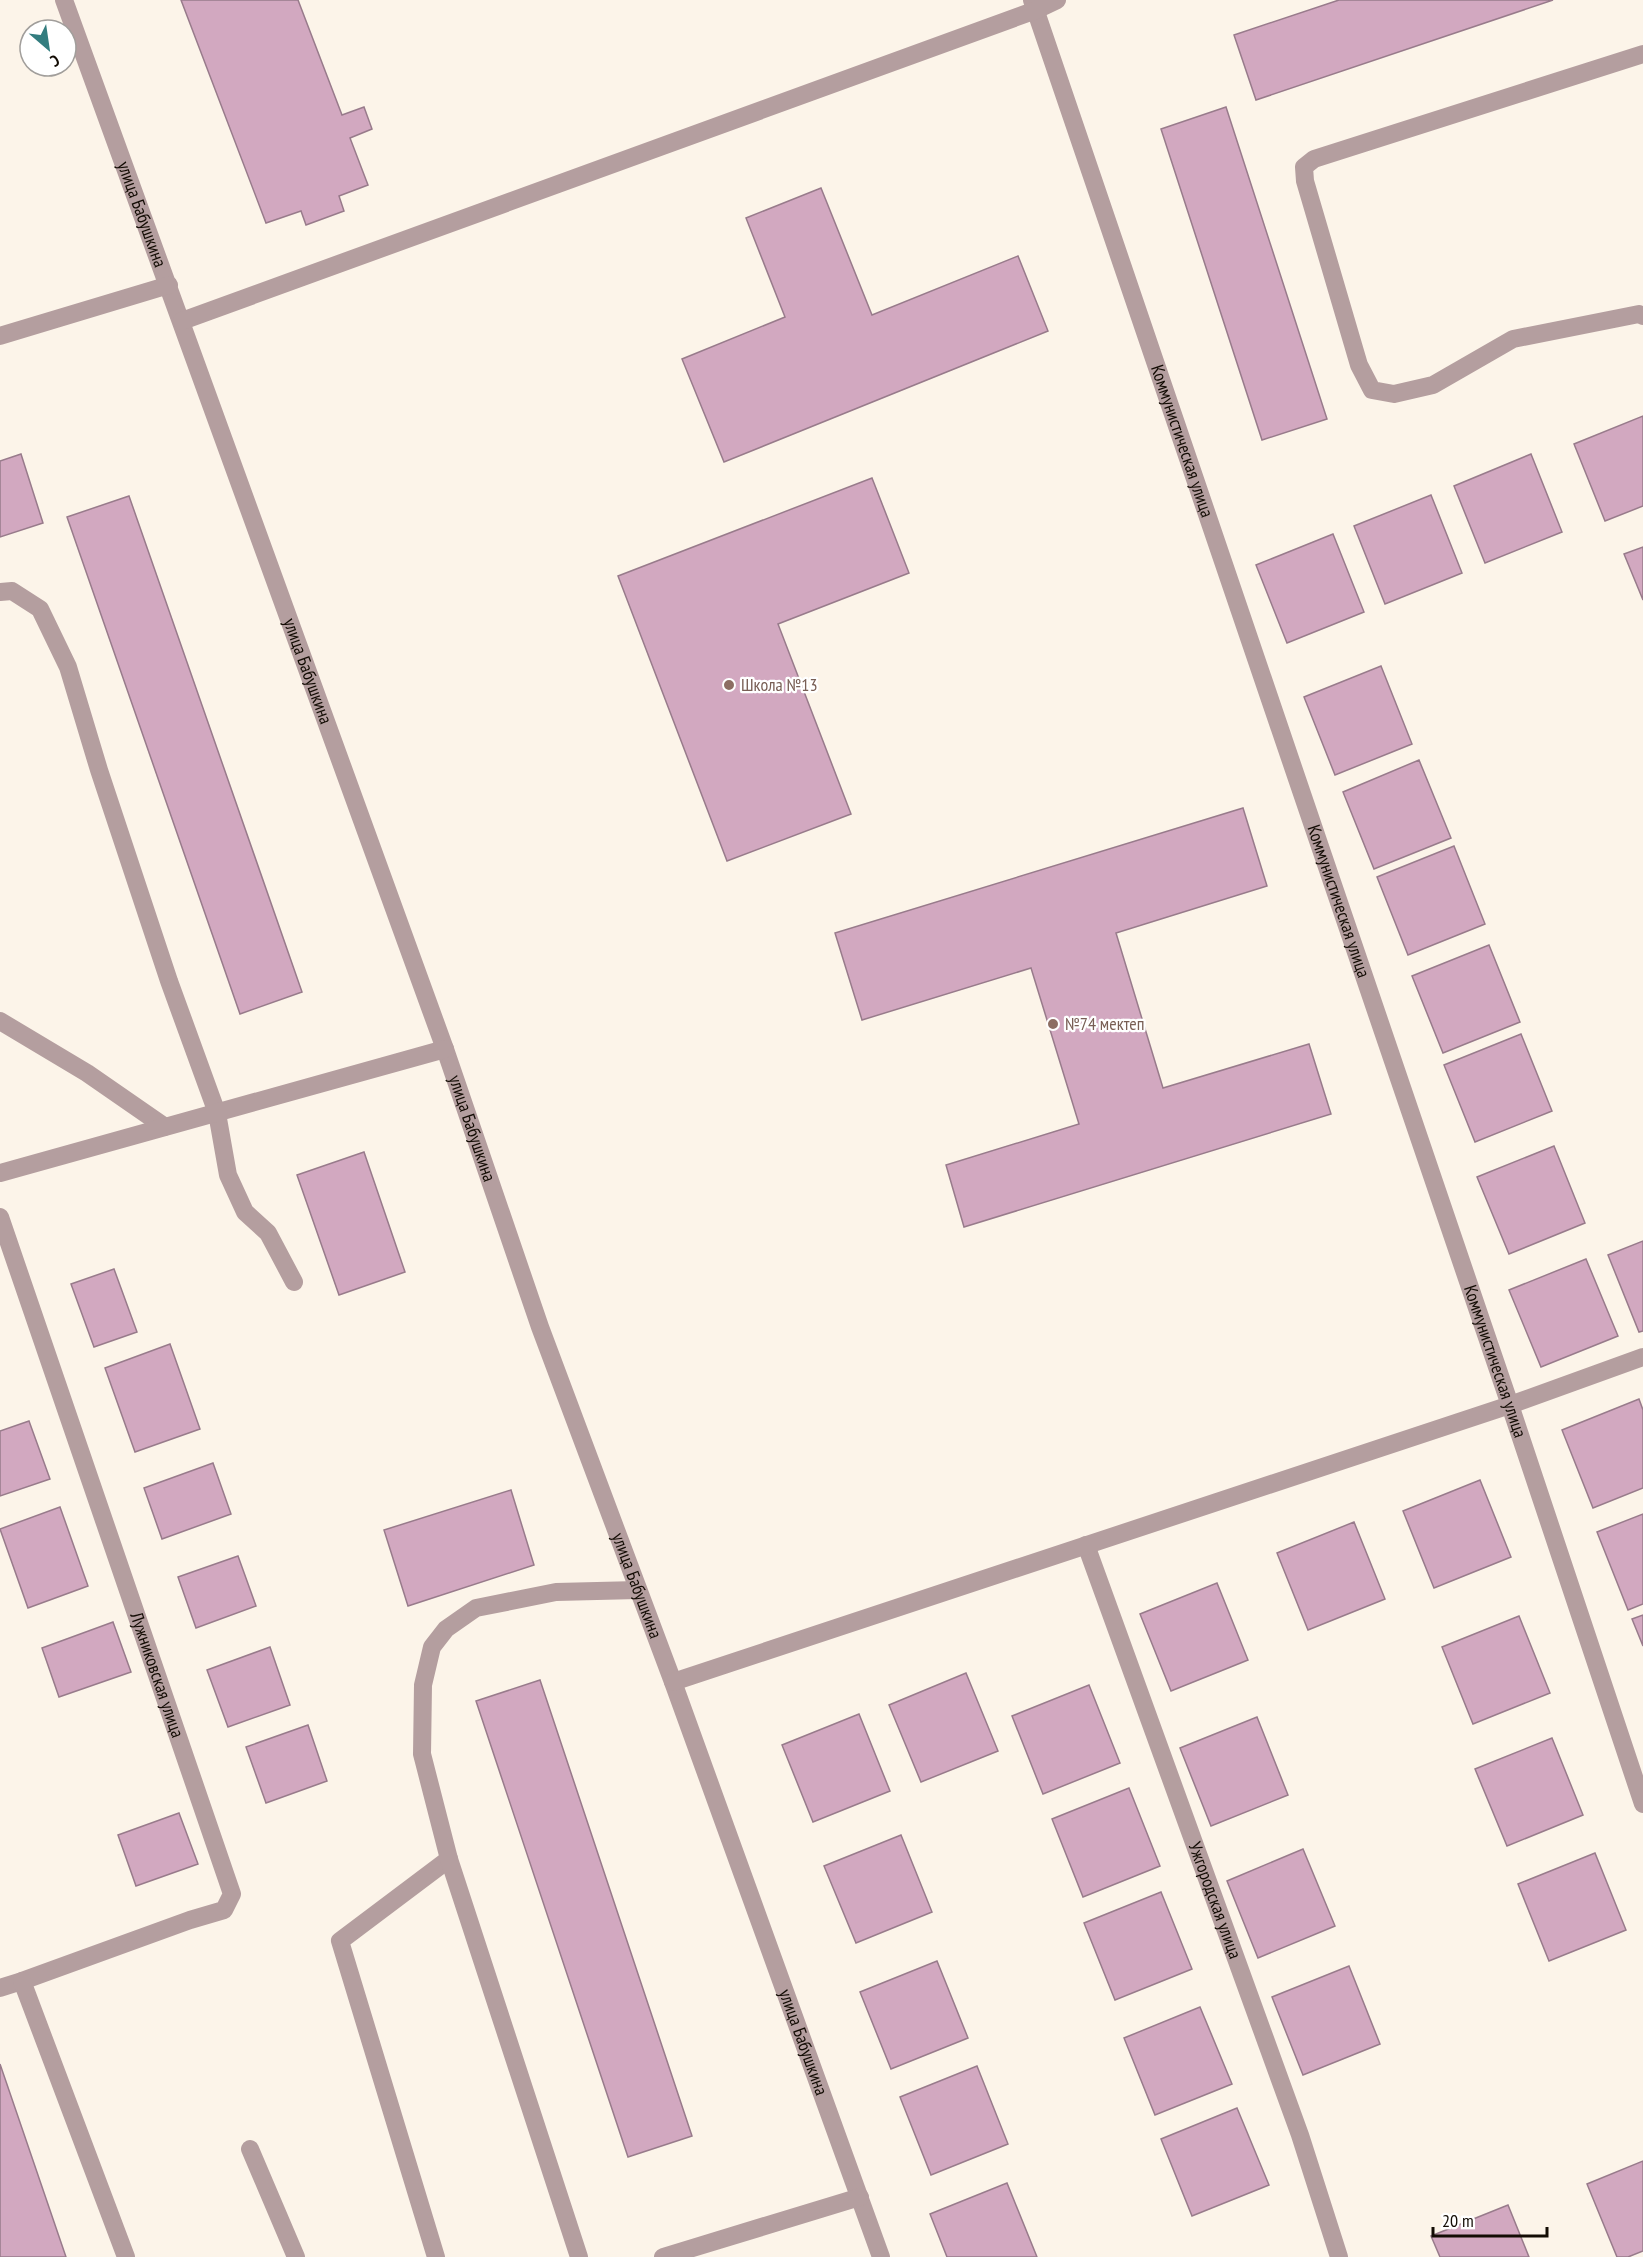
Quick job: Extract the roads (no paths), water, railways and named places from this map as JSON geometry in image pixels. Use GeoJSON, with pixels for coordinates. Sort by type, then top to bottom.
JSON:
{"type":"FeatureCollection","features":[{"type":"Feature","properties":{"kind":"street","name":"улица Бабушкина"},"geometry":{"type":"LineString","coordinates":[[64,0],[445,1049],[540,1327],[673,1682],[881,2257]]}},
{"type":"Feature","properties":{"kind":"street"},"geometry":{"type":"LineString","coordinates":[[182,321],[1034,5],[1057,0]]}},
{"type":"Feature","properties":{"kind":"street","name":"Коммунистическая улица"},"geometry":{"type":"LineString","coordinates":[[1034,5],[1510,1404],[1643,1804]]}},
{"type":"Feature","properties":{"kind":"street"},"geometry":{"type":"LineString","coordinates":[[1643,54],[1314,159],[1304,167],[1305,181],[1359,365],[1372,390],[1394,394],[1433,385],[1513,339],[1643,316]]}},
{"type":"Feature","properties":{"kind":"street"},"geometry":{"type":"LineString","coordinates":[[0,336],[169,285]]}},
{"type":"Feature","properties":{"kind":"street"},"geometry":{"type":"LineString","coordinates":[[0,592],[12,591],[40,609],[68,667],[99,770],[162,959],[218,1113],[228,1175],[245,1212],[268,1233],[294,1282]]}},
{"type":"Feature","properties":{"kind":"street"},"geometry":{"type":"LineString","coordinates":[[0,1021],[87,1073],[165,1127]]}},
{"type":"Feature","properties":{"kind":"street"},"geometry":{"type":"LineString","coordinates":[[0,1173],[445,1049]]}},
{"type":"Feature","properties":{"kind":"street","name":"Лужниковская улица"},"geometry":{"type":"LineString","coordinates":[[0,1217],[232,1894],[224,1910],[0,1988]]}},
{"type":"Feature","properties":{"kind":"street"},"geometry":{"type":"LineString","coordinates":[[673,1682],[1643,1358]]}},
{"type":"Feature","properties":{"kind":"street","name":"Ужгородская улица"},"geometry":{"type":"LineString","coordinates":[[1086,1545],[1300,2135],[1339,2257]]}},
{"type":"Feature","properties":{"kind":"street"},"geometry":{"type":"LineString","coordinates":[[579,2257],[448,1859],[422,1754],[423,1685],[432,1647],[446,1629],[476,1608],[556,1592],[638,1590]]}},
{"type":"Feature","properties":{"kind":"street"},"geometry":{"type":"LineString","coordinates":[[436,2257],[340,1941],[448,1859]]}},
{"type":"Feature","properties":{"kind":"street"},"geometry":{"type":"LineString","coordinates":[[22,1982],[126,2257]]}},
{"type":"Feature","properties":{"kind":"street"},"geometry":{"type":"LineString","coordinates":[[250,2149],[296,2257]]}},
{"type":"Feature","properties":{"kind":"street"},"geometry":{"type":"LineString","coordinates":[[663,2257],[860,2197]]}},
{"type":"Feature","properties":{"kind":"place","name":"Школа №13"},"geometry":{"type":"Point","coordinates":[729,685]}},
{"type":"Feature","properties":{"kind":"place","name":"№74 мектеп"},"geometry":{"type":"Point","coordinates":[1053,1024]}}]}
